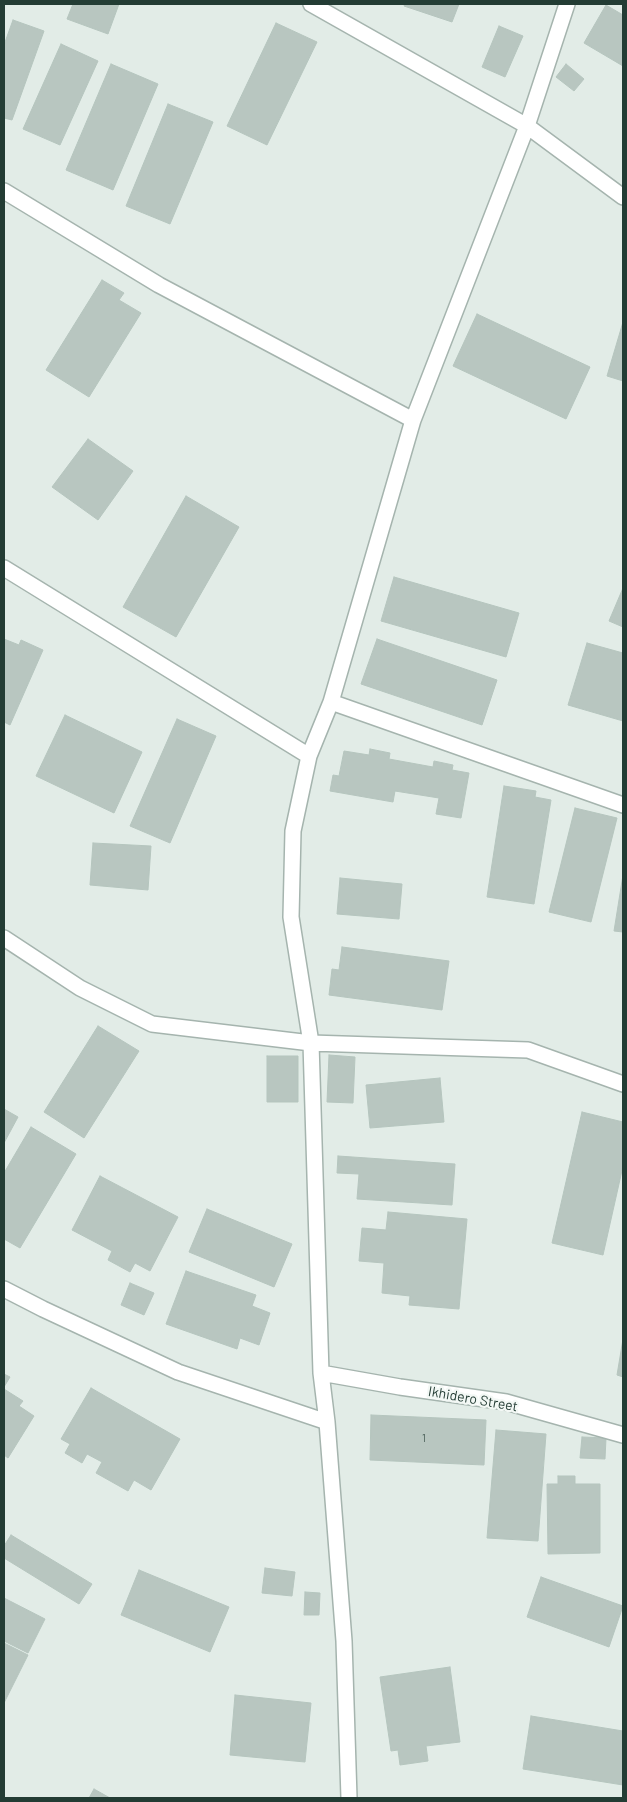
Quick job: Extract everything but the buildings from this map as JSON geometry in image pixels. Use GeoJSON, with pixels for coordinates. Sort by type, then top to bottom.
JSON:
{"type":"FeatureCollection","features":[{"type":"Feature","properties":{"kind":"street"},"geometry":{"type":"LineString","coordinates":[[311,4],[527,126],[623,197]]}},
{"type":"Feature","properties":{"kind":"street"},"geometry":{"type":"LineString","coordinates":[[349,1798],[344,1641],[327,1422],[321,1373],[311,1044],[290,917],[293,831],[309,756],[331,702],[413,420],[527,126],[567,4]]}},
{"type":"Feature","properties":{"kind":"street"},"geometry":{"type":"LineString","coordinates":[[4,191],[159,285],[413,420]]}},
{"type":"Feature","properties":{"kind":"street"},"geometry":{"type":"LineString","coordinates":[[4,568],[309,756]]}},
{"type":"Feature","properties":{"kind":"street"},"geometry":{"type":"LineString","coordinates":[[331,702],[623,805]]}},
{"type":"Feature","properties":{"kind":"street"},"geometry":{"type":"LineString","coordinates":[[4,938],[80,988],[152,1024],[311,1044],[528,1050],[623,1084]]}},
{"type":"Feature","properties":{"kind":"street"},"geometry":{"type":"LineString","coordinates":[[4,1289],[178,1372],[327,1422]]}},
{"type":"Feature","properties":{"kind":"street","name":"Ikhidero Street"},"geometry":{"type":"LineString","coordinates":[[321,1373],[400,1387],[506,1402],[623,1435]]}}]}
